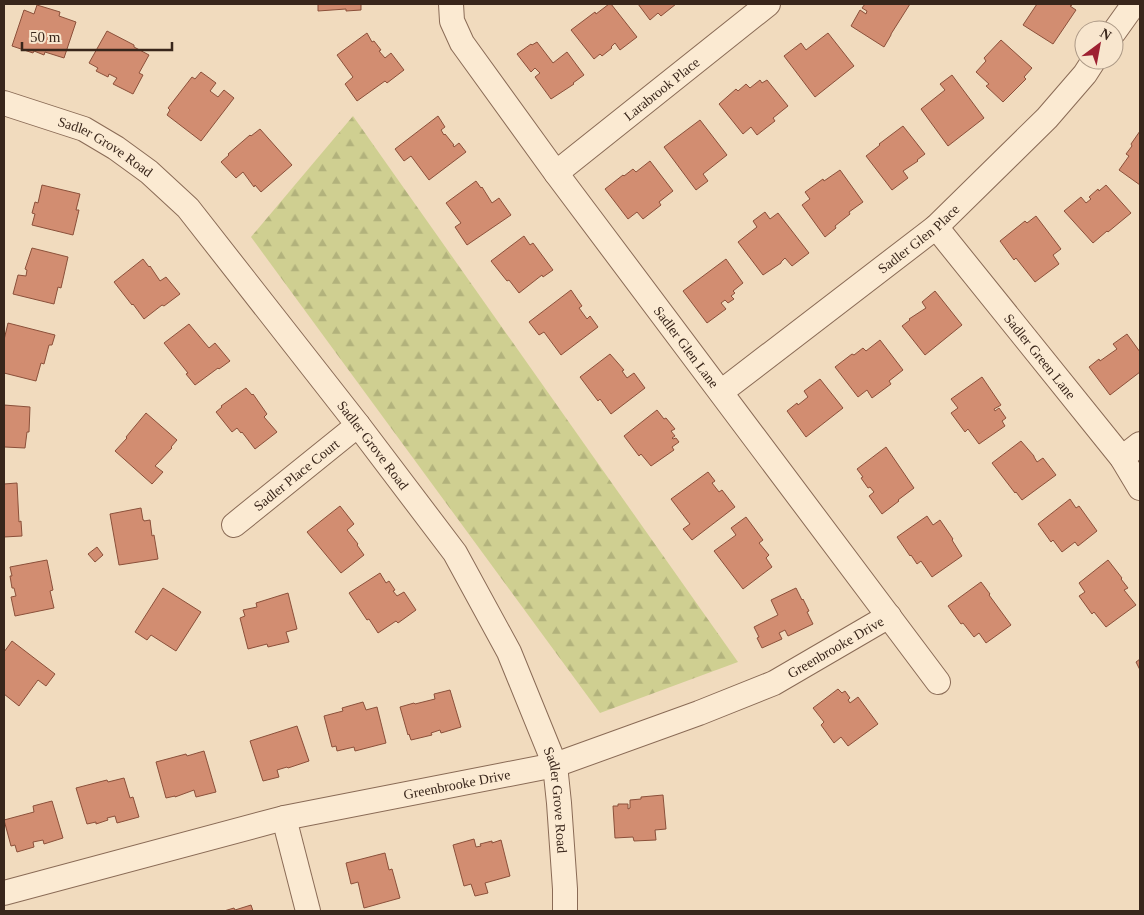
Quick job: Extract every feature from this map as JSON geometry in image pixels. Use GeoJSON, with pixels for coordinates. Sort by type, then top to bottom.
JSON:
{"type":"FeatureCollection","features":[{"type":"Feature","properties":{"kind":"street","name":"Sadler Glen Lane"},"geometry":{"type":"LineString","coordinates":[[451,4],[452,21],[462,43],[556,173],[938,682]]}},
{"type":"Feature","properties":{"kind":"street","name":"Larabrook Place"},"geometry":{"type":"LineString","coordinates":[[556,173],[768,4]]}},
{"type":"Feature","properties":{"kind":"street"},"geometry":{"type":"LineString","coordinates":[[1123,20],[1134,4]]}},
{"type":"Feature","properties":{"kind":"street","name":"Sadler Glen Place"},"geometry":{"type":"LineString","coordinates":[[721,392],[936,227],[1047,118],[1087,70]]}},
{"type":"Feature","properties":{"kind":"street","name":"Sadler Grove Road"},"geometry":{"type":"LineString","coordinates":[[4,103],[84,129],[116,148],[149,172],[188,208],[455,553],[509,652],[554,765],[559,803],[565,911]]}},
{"type":"Feature","properties":{"kind":"street","name":"Sadler Green Lane"},"geometry":{"type":"LineString","coordinates":[[936,227],[1131,451],[1140,488]]}},
{"type":"Feature","properties":{"kind":"street","name":"Sadler Place Court"},"geometry":{"type":"LineString","coordinates":[[234,525],[358,426]]}},
{"type":"Feature","properties":{"kind":"street","name":"Greenbrooke Drive"},"geometry":{"type":"LineString","coordinates":[[4,893],[284,818],[554,765],[698,713],[774,683],[889,616]]}},
{"type":"Feature","properties":{"kind":"street"},"geometry":{"type":"LineString","coordinates":[[284,818],[308,911]]}},
{"type":"Feature","properties":{"kind":"green space"},"geometry":{"type":"Polygon","coordinates":[[[353,116],[738,662],[600,713],[251,237],[353,116]]]}},
{"type":"Feature","properties":{"kind":"building"},"geometry":{"type":"Polygon","coordinates":[[[318,4],[361,4],[361,10],[318,11],[318,4]]]}},
{"type":"Feature","properties":{"kind":"building"},"geometry":{"type":"Polygon","coordinates":[[[611,4],[637,37],[620,50],[615,43],[602,56],[600,54],[594,59],[571,30],[611,4]]]}},
{"type":"Feature","properties":{"kind":"building"},"geometry":{"type":"Polygon","coordinates":[[[638,4],[676,4],[661,16],[658,13],[650,20],[638,4]]]}},
{"type":"Feature","properties":{"kind":"building"},"geometry":{"type":"Polygon","coordinates":[[[865,4],[910,4],[884,47],[851,26],[860,10],[866,14],[867,11],[862,8],[865,4]]]}},
{"type":"Feature","properties":{"kind":"building"},"geometry":{"type":"Polygon","coordinates":[[[1037,4],[1070,4],[1076,10],[1053,44],[1023,25],[1037,4]]]}},
{"type":"Feature","properties":{"kind":"building"},"geometry":{"type":"Polygon","coordinates":[[[37,5],[60,12],[59,16],[76,22],[64,58],[45,52],[44,55],[34,51],[33,53],[12,46],[24,10],[34,14],[37,5]]]}},
{"type":"Feature","properties":{"kind":"building"},"geometry":{"type":"Polygon","coordinates":[[[107,31],[149,55],[139,73],[143,75],[133,94],[113,84],[117,78],[109,74],[108,77],[96,71],[98,68],[89,63],[107,31]]]}},
{"type":"Feature","properties":{"kind":"building"},"geometry":{"type":"Polygon","coordinates":[[[367,33],[385,58],[391,53],[404,70],[357,101],[345,84],[353,77],[337,55],[367,33]]]}},
{"type":"Feature","properties":{"kind":"building"},"geometry":{"type":"Polygon","coordinates":[[[828,33],[854,66],[815,97],[784,56],[801,43],[806,50],[828,33]]]}},
{"type":"Feature","properties":{"kind":"building"},"geometry":{"type":"Polygon","coordinates":[[[1001,40],[1032,68],[1024,77],[1026,79],[1003,102],[986,86],[989,84],[976,72],[986,61],[984,58],[1001,40]]]}},
{"type":"Feature","properties":{"kind":"building"},"geometry":{"type":"Polygon","coordinates":[[[537,42],[553,63],[567,52],[584,75],[551,99],[535,77],[540,73],[535,68],[531,72],[517,54],[537,42]]]}},
{"type":"Feature","properties":{"kind":"building"},"geometry":{"type":"Polygon","coordinates":[[[201,72],[216,83],[210,91],[218,97],[224,90],[234,98],[201,141],[167,115],[170,110],[168,108],[192,77],[195,79],[201,72]]]}},
{"type":"Feature","properties":{"kind":"building"},"geometry":{"type":"Polygon","coordinates":[[[952,75],[984,118],[948,146],[921,109],[945,90],[940,84],[952,75]]]}},
{"type":"Feature","properties":{"kind":"building"},"geometry":{"type":"Polygon","coordinates":[[[760,80],[762,83],[767,80],[788,106],[773,118],[775,121],[757,135],[751,127],[743,134],[719,104],[736,89],[738,91],[746,84],[750,88],[760,80]]]}},
{"type":"Feature","properties":{"kind":"building"},"geometry":{"type":"Polygon","coordinates":[[[438,116],[445,127],[441,130],[444,135],[454,147],[459,143],[466,152],[429,180],[411,156],[404,161],[395,149],[438,116]]]}},
{"type":"Feature","properties":{"kind":"building"},"geometry":{"type":"Polygon","coordinates":[[[700,120],[727,155],[703,174],[708,181],[696,190],[664,147],[700,120]]]}},
{"type":"Feature","properties":{"kind":"building"},"geometry":{"type":"Polygon","coordinates":[[[903,126],[925,154],[903,171],[908,178],[892,190],[866,156],[903,126]]]}},
{"type":"Feature","properties":{"kind":"building"},"geometry":{"type":"Polygon","coordinates":[[[260,129],[292,165],[261,192],[255,185],[254,187],[243,172],[236,178],[221,162],[250,135],[260,129]]]}},
{"type":"Feature","properties":{"kind":"building"},"geometry":{"type":"Polygon","coordinates":[[[1140,131],[1140,185],[1119,170],[1129,156],[1126,154],[1140,131]]]}},
{"type":"Feature","properties":{"kind":"building"},"geometry":{"type":"Polygon","coordinates":[[[650,161],[673,191],[659,202],[661,205],[643,219],[637,212],[628,219],[605,189],[623,175],[633,169],[636,172],[650,161]]]}},
{"type":"Feature","properties":{"kind":"building"},"geometry":{"type":"Polygon","coordinates":[[[840,170],[863,202],[849,212],[850,214],[825,237],[802,205],[810,199],[805,192],[840,170]]]}},
{"type":"Feature","properties":{"kind":"building"},"geometry":{"type":"Polygon","coordinates":[[[476,181],[492,203],[499,198],[511,215],[467,245],[455,227],[461,223],[446,203],[476,181]]]}},
{"type":"Feature","properties":{"kind":"building"},"geometry":{"type":"Polygon","coordinates":[[[42,185],[80,194],[76,210],[79,210],[73,235],[32,225],[35,214],[32,213],[35,202],[38,203],[42,185]]]}},
{"type":"Feature","properties":{"kind":"building"},"geometry":{"type":"Polygon","coordinates":[[[1106,185],[1131,213],[1093,243],[1064,211],[1081,197],[1086,203],[1091,199],[1089,197],[1106,185]]]}},
{"type":"Feature","properties":{"kind":"building"},"geometry":{"type":"Polygon","coordinates":[[[765,212],[770,219],[778,213],[809,253],[792,266],[785,258],[781,263],[763,275],[738,242],[757,227],[753,221],[765,212]]]}},
{"type":"Feature","properties":{"kind":"building"},"geometry":{"type":"Polygon","coordinates":[[[1036,216],[1061,249],[1053,255],[1059,264],[1035,282],[1016,258],[1014,260],[1000,241],[1025,221],[1027,223],[1036,216]]]}},
{"type":"Feature","properties":{"kind":"building"},"geometry":{"type":"Polygon","coordinates":[[[524,236],[530,245],[533,243],[553,270],[543,277],[542,275],[519,293],[491,261],[524,236]]]}},
{"type":"Feature","properties":{"kind":"building"},"geometry":{"type":"Polygon","coordinates":[[[32,248],[68,257],[61,288],[58,287],[54,304],[13,294],[18,275],[26,276],[27,270],[25,269],[32,248]]]}},
{"type":"Feature","properties":{"kind":"building"},"geometry":{"type":"Polygon","coordinates":[[[143,259],[160,281],[166,277],[180,294],[144,319],[114,282],[143,259]]]}},
{"type":"Feature","properties":{"kind":"building"},"geometry":{"type":"Polygon","coordinates":[[[726,259],[743,283],[733,291],[735,293],[731,296],[734,299],[728,303],[725,300],[721,303],[726,309],[707,323],[683,291],[726,259]]]}},
{"type":"Feature","properties":{"kind":"building"},"geometry":{"type":"Polygon","coordinates":[[[571,290],[582,306],[579,308],[587,319],[590,316],[598,327],[561,355],[544,332],[539,335],[529,322],[571,290]]]}},
{"type":"Feature","properties":{"kind":"building"},"geometry":{"type":"Polygon","coordinates":[[[935,291],[962,325],[925,355],[902,326],[926,308],[922,302],[935,291]]]}},
{"type":"Feature","properties":{"kind":"building"},"geometry":{"type":"Polygon","coordinates":[[[8,323],[55,335],[52,345],[49,345],[44,364],[41,363],[36,381],[4,373],[4,340],[8,323]]]}},
{"type":"Feature","properties":{"kind":"building"},"geometry":{"type":"Polygon","coordinates":[[[189,324],[209,348],[215,343],[230,361],[195,385],[164,343],[189,324]]]}},
{"type":"Feature","properties":{"kind":"building"},"geometry":{"type":"Polygon","coordinates":[[[1127,334],[1140,352],[1140,372],[1110,395],[1089,367],[1117,349],[1113,344],[1127,334]]]}},
{"type":"Feature","properties":{"kind":"building"},"geometry":{"type":"Polygon","coordinates":[[[880,340],[903,370],[889,381],[891,384],[872,398],[867,390],[858,397],[835,367],[852,354],[854,355],[863,348],[866,351],[880,340]]]}},
{"type":"Feature","properties":{"kind":"building"},"geometry":{"type":"Polygon","coordinates":[[[610,354],[624,370],[622,371],[627,378],[634,373],[645,388],[611,414],[600,399],[598,401],[580,377],[610,354]]]}},
{"type":"Feature","properties":{"kind":"building"},"geometry":{"type":"Polygon","coordinates":[[[982,377],[1001,405],[994,409],[995,411],[999,408],[1006,418],[1002,421],[1005,426],[979,444],[968,429],[965,432],[951,413],[958,408],[951,399],[982,377]]]}},
{"type":"Feature","properties":{"kind":"building"},"geometry":{"type":"Polygon","coordinates":[[[820,379],[843,408],[806,437],[787,411],[808,397],[804,391],[820,379]]]}},
{"type":"Feature","properties":{"kind":"building"},"geometry":{"type":"Polygon","coordinates":[[[246,388],[253,394],[267,414],[264,417],[277,432],[255,449],[237,428],[232,432],[216,412],[221,406],[246,388]]]}},
{"type":"Feature","properties":{"kind":"building"},"geometry":{"type":"Polygon","coordinates":[[[4,405],[30,407],[29,432],[27,432],[25,448],[4,448],[4,405]]]}},
{"type":"Feature","properties":{"kind":"building"},"geometry":{"type":"Polygon","coordinates":[[[657,410],[675,429],[671,431],[675,436],[672,438],[676,438],[679,442],[672,447],[674,450],[651,466],[641,454],[639,456],[624,436],[657,410]]]}},
{"type":"Feature","properties":{"kind":"building"},"geometry":{"type":"Polygon","coordinates":[[[146,413],[177,440],[155,466],[163,472],[152,484],[115,451],[146,413]]]}},
{"type":"Feature","properties":{"kind":"building"},"geometry":{"type":"Polygon","coordinates":[[[1021,441],[1037,462],[1043,458],[1056,475],[1022,500],[992,463],[1021,441]]]}},
{"type":"Feature","properties":{"kind":"building"},"geometry":{"type":"Polygon","coordinates":[[[886,447],[914,488],[882,514],[869,496],[874,492],[870,487],[868,488],[857,469],[886,447]]]}},
{"type":"Feature","properties":{"kind":"building"},"geometry":{"type":"Polygon","coordinates":[[[708,472],[715,481],[712,483],[719,492],[722,490],[735,507],[692,540],[683,529],[690,524],[671,499],[708,472]]]}},
{"type":"Feature","properties":{"kind":"building"},"geometry":{"type":"Polygon","coordinates":[[[17,483],[19,522],[21,521],[22,536],[4,537],[4,484],[17,483]]]}},
{"type":"Feature","properties":{"kind":"building"},"geometry":{"type":"Polygon","coordinates":[[[1070,499],[1076,508],[1079,506],[1097,531],[1078,546],[1075,542],[1062,552],[1053,540],[1051,542],[1038,524],[1070,499]]]}},
{"type":"Feature","properties":{"kind":"building"},"geometry":{"type":"Polygon","coordinates":[[[340,506],[354,524],[347,530],[364,555],[341,573],[307,532],[340,506]]]}},
{"type":"Feature","properties":{"kind":"building"},"geometry":{"type":"Polygon","coordinates":[[[141,508],[143,520],[150,520],[158,559],[119,565],[110,514],[141,508]]]}},
{"type":"Feature","properties":{"kind":"building"},"geometry":{"type":"Polygon","coordinates":[[[927,516],[933,525],[940,520],[962,556],[932,577],[921,561],[917,564],[910,556],[897,537],[927,516]]]}},
{"type":"Feature","properties":{"kind":"building"},"geometry":{"type":"Polygon","coordinates":[[[746,517],[763,540],[759,543],[769,555],[766,558],[772,567],[743,589],[714,551],[736,535],[731,528],[746,517]]]}},
{"type":"Feature","properties":{"kind":"building"},"geometry":{"type":"Polygon","coordinates":[[[97,547],[103,555],[95,562],[88,554],[97,547]]]}},
{"type":"Feature","properties":{"kind":"building"},"geometry":{"type":"Polygon","coordinates":[[[47,560],[53,590],[50,591],[54,608],[15,616],[11,597],[16,596],[14,588],[12,588],[10,567],[47,560]]]}},
{"type":"Feature","properties":{"kind":"building"},"geometry":{"type":"Polygon","coordinates":[[[1108,560],[1122,578],[1128,588],[1124,590],[1136,605],[1106,627],[1094,612],[1092,614],[1079,596],[1085,592],[1079,583],[1108,560]]]}},
{"type":"Feature","properties":{"kind":"building"},"geometry":{"type":"Polygon","coordinates":[[[380,573],[386,583],[389,581],[397,596],[404,592],[416,610],[398,623],[396,621],[378,633],[349,593],[380,573]]]}},
{"type":"Feature","properties":{"kind":"building"},"geometry":{"type":"Polygon","coordinates":[[[981,582],[1011,625],[986,643],[979,633],[974,637],[963,623],[961,624],[948,606],[981,582]]]}},
{"type":"Feature","properties":{"kind":"building"},"geometry":{"type":"Polygon","coordinates":[[[163,588],[201,612],[176,651],[151,635],[147,640],[135,632],[163,588]]]}},
{"type":"Feature","properties":{"kind":"building"},"geometry":{"type":"Polygon","coordinates":[[[796,588],[809,611],[807,612],[813,624],[788,636],[785,630],[779,633],[782,639],[762,648],[754,627],[778,615],[771,600],[796,588]]]}},
{"type":"Feature","properties":{"kind":"building"},"geometry":{"type":"Polygon","coordinates":[[[288,593],[297,629],[286,632],[289,642],[268,647],[267,644],[248,649],[240,618],[245,616],[243,610],[257,607],[256,603],[288,593]]]}},
{"type":"Feature","properties":{"kind":"building"},"geometry":{"type":"Polygon","coordinates":[[[12,641],[55,674],[46,686],[38,680],[19,706],[4,694],[4,652],[12,641]]]}},
{"type":"Feature","properties":{"kind":"building"},"geometry":{"type":"Polygon","coordinates":[[[1140,659],[1140,670],[1136,662],[1140,659]]]}},
{"type":"Feature","properties":{"kind":"building"},"geometry":{"type":"Polygon","coordinates":[[[838,689],[842,693],[845,691],[850,698],[848,700],[850,703],[858,697],[878,724],[848,746],[841,737],[834,743],[821,725],[824,722],[813,708],[838,689]]]}},
{"type":"Feature","properties":{"kind":"building"},"geometry":{"type":"Polygon","coordinates":[[[450,690],[461,727],[441,733],[440,730],[431,733],[432,735],[411,740],[400,707],[435,699],[434,694],[450,690]]]}},
{"type":"Feature","properties":{"kind":"building"},"geometry":{"type":"Polygon","coordinates":[[[363,702],[366,710],[377,707],[386,743],[355,751],[354,747],[337,751],[336,746],[332,747],[324,716],[343,711],[342,708],[363,702]]]}},
{"type":"Feature","properties":{"kind":"building"},"geometry":{"type":"Polygon","coordinates":[[[297,726],[309,761],[277,770],[279,777],[263,781],[250,741],[297,726]]]}},
{"type":"Feature","properties":{"kind":"building"},"geometry":{"type":"Polygon","coordinates":[[[204,751],[216,792],[196,797],[194,790],[175,797],[166,798],[156,762],[204,751]]]}},
{"type":"Feature","properties":{"kind":"building"},"geometry":{"type":"Polygon","coordinates":[[[124,778],[130,798],[133,797],[139,817],[117,823],[115,816],[96,824],[96,822],[87,824],[76,788],[107,780],[108,782],[124,778]]]}},
{"type":"Feature","properties":{"kind":"building"},"geometry":{"type":"Polygon","coordinates":[[[663,795],[666,829],[655,830],[656,840],[634,841],[633,837],[615,838],[613,806],[628,804],[628,809],[630,808],[630,800],[663,795]]]}},
{"type":"Feature","properties":{"kind":"building"},"geometry":{"type":"Polygon","coordinates":[[[52,801],[63,838],[44,844],[43,840],[33,842],[34,847],[17,852],[15,845],[11,846],[4,820],[34,812],[33,806],[52,801]]]}},
{"type":"Feature","properties":{"kind":"building"},"geometry":{"type":"Polygon","coordinates":[[[474,839],[476,847],[481,846],[480,844],[501,840],[510,876],[485,883],[488,893],[475,896],[471,884],[464,886],[453,845],[474,839]]]}},
{"type":"Feature","properties":{"kind":"building"},"geometry":{"type":"Polygon","coordinates":[[[385,853],[389,870],[392,869],[400,898],[364,908],[358,882],[351,884],[346,863],[385,853]]]}},
{"type":"Feature","properties":{"kind":"building"},"geometry":{"type":"Polygon","coordinates":[[[251,905],[253,911],[224,911],[234,908],[235,910],[251,905]]]}}]}
